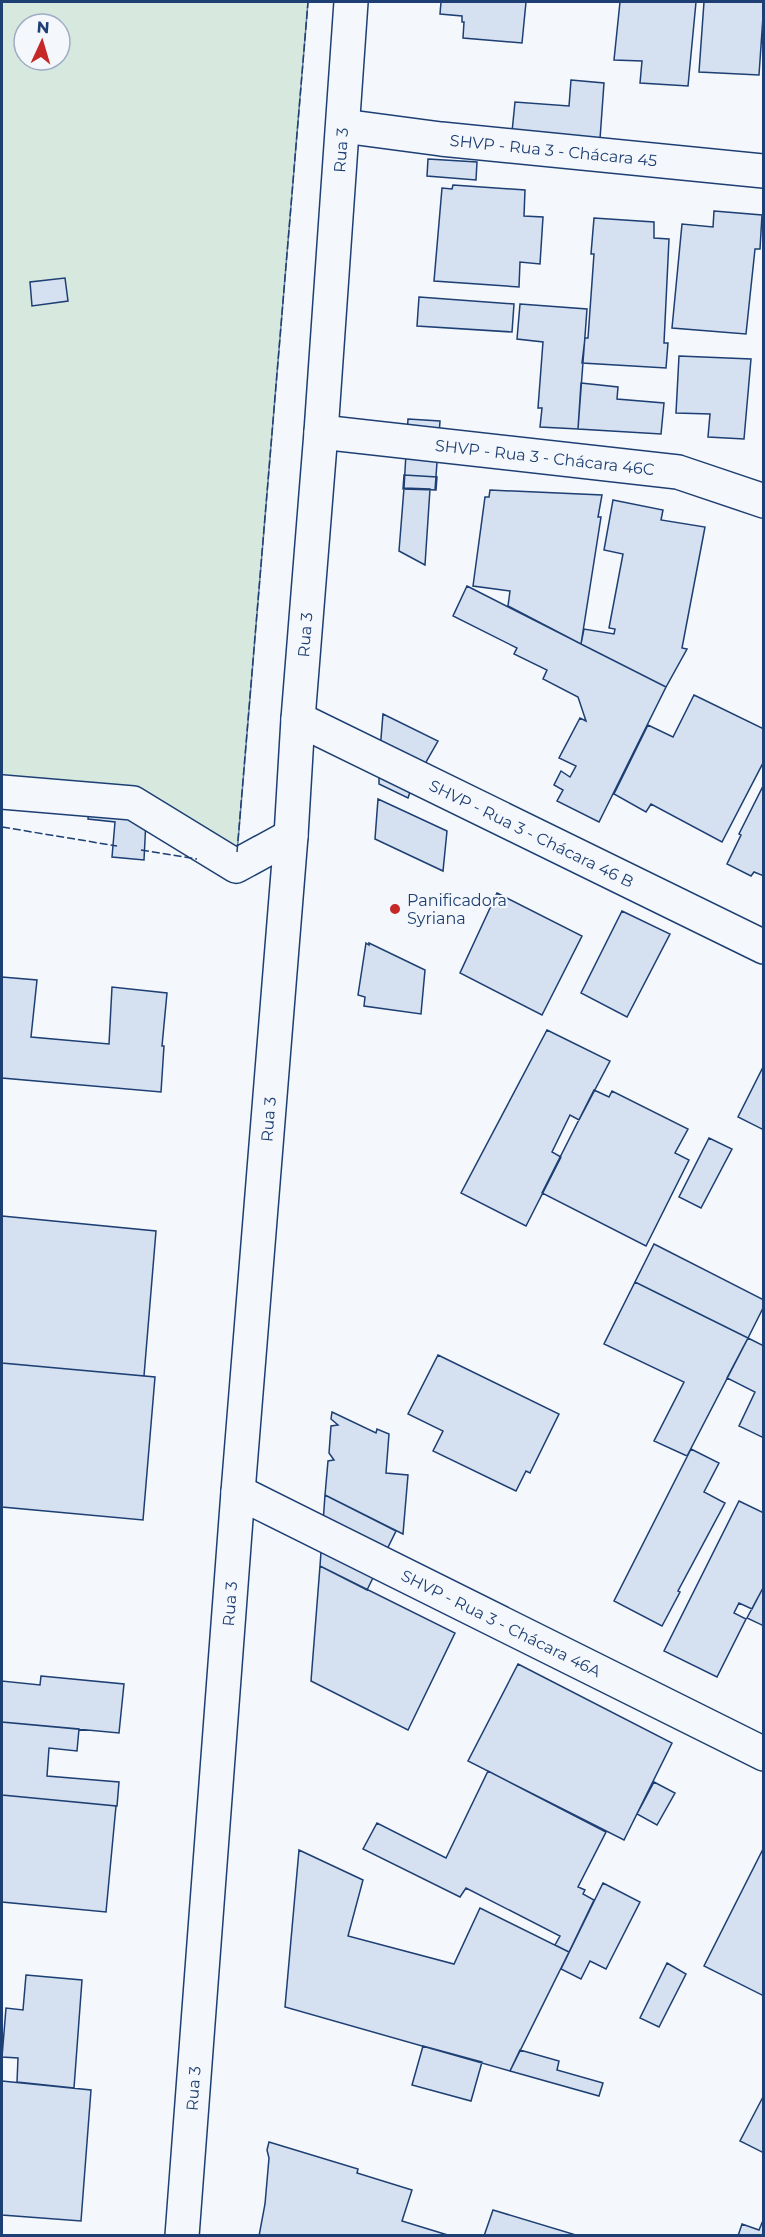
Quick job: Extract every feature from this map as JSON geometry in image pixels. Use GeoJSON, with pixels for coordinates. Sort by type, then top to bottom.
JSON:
{"type":"FeatureCollection","features":[{"type":"Feature","properties":{"kind":"street","name":"Rua 3"},"geometry":{"type":"LineString","coordinates":[[182,2235],[238,1492],[291,836],[351,2]]}},
{"type":"Feature","properties":{"kind":"street","name":"SHVP - Rua 3 - Chácara 45"},"geometry":{"type":"LineString","coordinates":[[343,126],[441,139],[764,171]]}},
{"type":"Feature","properties":{"kind":"street","name":"SHVP - Rua 3 - Chácara 46C"},"geometry":{"type":"LineString","coordinates":[[321,432],[678,472],[764,501]]}},
{"type":"Feature","properties":{"kind":"street","name":"SHVP - Rua 3 - Chácara 46 B"},"geometry":{"type":"LineString","coordinates":[[298,719],[764,947]]}},
{"type":"Feature","properties":{"kind":"street"},"geometry":{"type":"LineString","coordinates":[[2,792],[133,803],[236,866],[291,836]]}},
{"type":"Feature","properties":{"kind":"street","name":"SHVP - Rua 3 - Chácara 46A"},"geometry":{"type":"LineString","coordinates":[[238,1492],[764,1754]]}},
{"type":"Feature","properties":{"kind":"shaded area"},"geometry":{"type":"Polygon","coordinates":[[[2,2],[308,2],[236,866],[133,803],[2,792],[2,2]]]}},
{"type":"Feature","properties":{"kind":"building"},"geometry":{"type":"Polygon","coordinates":[[[441,2],[526,2],[522,43],[463,38],[462,16],[440,14],[441,2]]]}},
{"type":"Feature","properties":{"kind":"building"},"geometry":{"type":"Polygon","coordinates":[[[441,2],[526,2],[522,43],[463,38],[462,16],[440,14],[441,2]]]}},
{"type":"Feature","properties":{"kind":"building"},"geometry":{"type":"Polygon","coordinates":[[[620,2],[696,2],[688,86],[640,83],[642,61],[614,60],[620,2]]]}},
{"type":"Feature","properties":{"kind":"building"},"geometry":{"type":"Polygon","coordinates":[[[704,2],[764,2],[759,75],[699,72],[704,2]]]}},
{"type":"Feature","properties":{"kind":"building"},"geometry":{"type":"Polygon","coordinates":[[[571,80],[604,83],[600,139],[512,132],[515,102],[569,106],[571,80]]]}},
{"type":"Feature","properties":{"kind":"building"},"geometry":{"type":"Polygon","coordinates":[[[571,80],[604,83],[600,139],[512,132],[515,102],[569,106],[571,80]]]}},
{"type":"Feature","properties":{"kind":"building"},"geometry":{"type":"Polygon","coordinates":[[[428,159],[477,162],[476,180],[427,176],[428,159]]]}},
{"type":"Feature","properties":{"kind":"building"},"geometry":{"type":"Polygon","coordinates":[[[453,185],[525,190],[524,216],[543,217],[540,264],[520,262],[519,287],[434,281],[442,188],[452,189],[453,185]]]}},
{"type":"Feature","properties":{"kind":"building"},"geometry":{"type":"Polygon","coordinates":[[[714,211],[762,215],[760,249],[755,249],[746,334],[672,328],[682,224],[713,227],[714,211]]]}},
{"type":"Feature","properties":{"kind":"building"},"geometry":{"type":"Polygon","coordinates":[[[594,218],[654,222],[654,238],[669,239],[664,343],[668,343],[666,368],[582,363],[585,338],[588,338],[594,218]]]}},
{"type":"Feature","properties":{"kind":"building"},"geometry":{"type":"Polygon","coordinates":[[[65,278],[68,301],[32,306],[30,282],[65,278]]]}},
{"type":"Feature","properties":{"kind":"building"},"geometry":{"type":"Polygon","coordinates":[[[419,297],[514,304],[512,332],[417,326],[419,297]]]}},
{"type":"Feature","properties":{"kind":"building"},"geometry":{"type":"Polygon","coordinates":[[[520,304],[587,309],[578,429],[540,427],[542,408],[538,408],[543,342],[517,339],[520,304]]]}},
{"type":"Feature","properties":{"kind":"building"},"geometry":{"type":"Polygon","coordinates":[[[679,356],[751,359],[744,439],[708,437],[710,414],[676,413],[679,356]]]}},
{"type":"Feature","properties":{"kind":"building"},"geometry":{"type":"Polygon","coordinates":[[[581,383],[618,387],[617,399],[664,403],[661,434],[578,429],[581,383]]]}},
{"type":"Feature","properties":{"kind":"building"},"geometry":{"type":"Polygon","coordinates":[[[408,419],[440,421],[435,490],[404,488],[408,419]]]}},
{"type":"Feature","properties":{"kind":"building"},"geometry":{"type":"Polygon","coordinates":[[[404,475],[437,477],[436,490],[403,489],[404,475]]]}},
{"type":"Feature","properties":{"kind":"building"},"geometry":{"type":"Polygon","coordinates":[[[404,475],[437,477],[436,490],[403,489],[404,475]]]}},
{"type":"Feature","properties":{"kind":"building"},"geometry":{"type":"Polygon","coordinates":[[[404,488],[430,489],[425,565],[399,551],[404,488]]]}},
{"type":"Feature","properties":{"kind":"building"},"geometry":{"type":"Polygon","coordinates":[[[490,490],[602,495],[598,517],[601,517],[581,644],[508,606],[510,591],[473,586],[485,497],[489,497],[490,490]]]}},
{"type":"Feature","properties":{"kind":"building"},"geometry":{"type":"Polygon","coordinates":[[[613,500],[663,510],[661,520],[705,527],[682,648],[687,649],[666,687],[581,644],[584,629],[614,634],[615,629],[609,628],[623,554],[604,550],[613,500]]]}},
{"type":"Feature","properties":{"kind":"building"},"geometry":{"type":"Polygon","coordinates":[[[467,586],[666,687],[599,822],[557,801],[563,790],[554,785],[561,771],[570,777],[576,766],[559,758],[580,718],[586,721],[578,697],[543,679],[547,670],[514,654],[517,648],[453,616],[467,586]]]}},
{"type":"Feature","properties":{"kind":"building"},"geometry":{"type":"Polygon","coordinates":[[[694,695],[764,729],[764,761],[722,842],[651,804],[646,812],[614,794],[648,725],[673,737],[694,695]]]}},
{"type":"Feature","properties":{"kind":"building"},"geometry":{"type":"Polygon","coordinates":[[[383,714],[438,741],[409,792],[378,775],[383,714]]]}},
{"type":"Feature","properties":{"kind":"building"},"geometry":{"type":"Polygon","coordinates":[[[379,776],[410,792],[408,798],[379,784],[379,776]]]}},
{"type":"Feature","properties":{"kind":"building"},"geometry":{"type":"Polygon","coordinates":[[[379,776],[410,792],[408,798],[379,784],[379,776]]]}},
{"type":"Feature","properties":{"kind":"building"},"geometry":{"type":"Polygon","coordinates":[[[764,784],[764,876],[754,872],[751,876],[727,864],[764,784]]]}},
{"type":"Feature","properties":{"kind":"building"},"geometry":{"type":"Polygon","coordinates":[[[90,798],[146,820],[144,860],[112,857],[115,822],[88,819],[90,798]]]}},
{"type":"Feature","properties":{"kind":"building"},"geometry":{"type":"Polygon","coordinates":[[[378,799],[447,831],[443,871],[375,839],[378,799]]]}},
{"type":"Feature","properties":{"kind":"building"},"geometry":{"type":"Polygon","coordinates":[[[497,893],[582,936],[542,1015],[460,973],[497,893]]]}},
{"type":"Feature","properties":{"kind":"building"},"geometry":{"type":"Polygon","coordinates":[[[622,911],[670,934],[627,1017],[581,993],[622,911]]]}},
{"type":"Feature","properties":{"kind":"building"},"geometry":{"type":"Polygon","coordinates":[[[366,943],[425,970],[421,1014],[364,1006],[365,997],[358,995],[366,943]]]}},
{"type":"Feature","properties":{"kind":"building"},"geometry":{"type":"Polygon","coordinates":[[[2,977],[37,980],[31,1037],[109,1044],[112,987],[167,993],[161,1092],[2,1078],[2,977]]]}},
{"type":"Feature","properties":{"kind":"building"},"geometry":{"type":"Polygon","coordinates":[[[547,1030],[610,1061],[579,1120],[570,1115],[552,1152],[561,1157],[526,1226],[461,1193],[547,1030]]]}},
{"type":"Feature","properties":{"kind":"building"},"geometry":{"type":"Polygon","coordinates":[[[547,1030],[610,1061],[579,1120],[570,1115],[552,1152],[561,1157],[526,1226],[461,1193],[547,1030]]]}},
{"type":"Feature","properties":{"kind":"building"},"geometry":{"type":"Polygon","coordinates":[[[764,1065],[764,1130],[738,1117],[764,1065]]]}},
{"type":"Feature","properties":{"kind":"building"},"geometry":{"type":"Polygon","coordinates":[[[764,1065],[764,1130],[738,1117],[764,1065]]]}},
{"type":"Feature","properties":{"kind":"building"},"geometry":{"type":"Polygon","coordinates":[[[594,1090],[609,1097],[612,1091],[688,1129],[675,1153],[689,1160],[646,1246],[542,1193],[594,1090]]]}},
{"type":"Feature","properties":{"kind":"building"},"geometry":{"type":"Polygon","coordinates":[[[709,1138],[732,1149],[701,1208],[679,1197],[709,1138]]]}},
{"type":"Feature","properties":{"kind":"building"},"geometry":{"type":"Polygon","coordinates":[[[2,1216],[156,1231],[144,1376],[2,1363],[2,1216]]]}},
{"type":"Feature","properties":{"kind":"building"},"geometry":{"type":"Polygon","coordinates":[[[654,1244],[764,1300],[764,1306],[748,1338],[635,1282],[654,1244]]]}},
{"type":"Feature","properties":{"kind":"building"},"geometry":{"type":"Polygon","coordinates":[[[635,1282],[748,1338],[687,1456],[654,1441],[684,1382],[604,1344],[635,1282]]]}},
{"type":"Feature","properties":{"kind":"building"},"geometry":{"type":"Polygon","coordinates":[[[748,1338],[764,1346],[764,1438],[739,1426],[755,1392],[727,1378],[748,1338]]]}},
{"type":"Feature","properties":{"kind":"building"},"geometry":{"type":"Polygon","coordinates":[[[438,1355],[559,1414],[530,1473],[526,1471],[516,1491],[433,1451],[443,1431],[408,1414],[438,1355]]]}},
{"type":"Feature","properties":{"kind":"building"},"geometry":{"type":"Polygon","coordinates":[[[2,1363],[155,1377],[143,1520],[2,1507],[2,1363]]]}},
{"type":"Feature","properties":{"kind":"building"},"geometry":{"type":"Polygon","coordinates":[[[332,1412],[376,1433],[377,1429],[389,1434],[386,1473],[408,1475],[403,1534],[325,1495],[328,1461],[334,1460],[329,1453],[331,1426],[338,1425],[331,1419],[332,1412]]]}},
{"type":"Feature","properties":{"kind":"building"},"geometry":{"type":"Polygon","coordinates":[[[691,1449],[719,1463],[704,1492],[725,1503],[662,1626],[614,1601],[691,1449]]]}},
{"type":"Feature","properties":{"kind":"building"},"geometry":{"type":"Polygon","coordinates":[[[325,1495],[396,1531],[367,1590],[320,1566],[325,1495]]]}},
{"type":"Feature","properties":{"kind":"building"},"geometry":{"type":"Polygon","coordinates":[[[739,1501],[764,1513],[764,1586],[752,1609],[739,1603],[734,1613],[746,1619],[717,1677],[664,1651],[739,1501]]]}},
{"type":"Feature","properties":{"kind":"building"},"geometry":{"type":"Polygon","coordinates":[[[320,1566],[455,1633],[408,1730],[311,1681],[320,1566]]]}},
{"type":"Feature","properties":{"kind":"building"},"geometry":{"type":"Polygon","coordinates":[[[764,1586],[764,1626],[747,1618],[764,1586]]]}},
{"type":"Feature","properties":{"kind":"building"},"geometry":{"type":"Polygon","coordinates":[[[518,1664],[672,1743],[624,1840],[468,1761],[518,1664]]]}},
{"type":"Feature","properties":{"kind":"building"},"geometry":{"type":"Polygon","coordinates":[[[41,1676],[124,1684],[119,1733],[2,1722],[2,1681],[40,1685],[41,1676]]]}},
{"type":"Feature","properties":{"kind":"building"},"geometry":{"type":"Polygon","coordinates":[[[2,1722],[79,1729],[77,1751],[49,1748],[47,1776],[119,1782],[117,1806],[2,1795],[2,1722]]]}},
{"type":"Feature","properties":{"kind":"building"},"geometry":{"type":"Polygon","coordinates":[[[488,1771],[606,1832],[578,1887],[585,1890],[583,1894],[594,1900],[569,1952],[555,1945],[560,1936],[466,1888],[460,1897],[363,1849],[377,1823],[446,1858],[488,1771]]]}},
{"type":"Feature","properties":{"kind":"building"},"geometry":{"type":"Polygon","coordinates":[[[654,1782],[675,1793],[657,1825],[637,1814],[654,1782]]]}},
{"type":"Feature","properties":{"kind":"building"},"geometry":{"type":"Polygon","coordinates":[[[2,1795],[116,1806],[106,1912],[2,1902],[2,1795]]]}},
{"type":"Feature","properties":{"kind":"building"},"geometry":{"type":"Polygon","coordinates":[[[764,1847],[764,1996],[704,1966],[764,1847]]]}},
{"type":"Feature","properties":{"kind":"building"},"geometry":{"type":"Polygon","coordinates":[[[299,1850],[363,1880],[348,1936],[454,1964],[480,1908],[569,1952],[510,2071],[285,2007],[299,1850]]]}},
{"type":"Feature","properties":{"kind":"building"},"geometry":{"type":"Polygon","coordinates":[[[603,1883],[640,1902],[606,1969],[590,1961],[581,1979],[561,1969],[603,1883]]]}},
{"type":"Feature","properties":{"kind":"building"},"geometry":{"type":"Polygon","coordinates":[[[667,1963],[686,1974],[659,2027],[640,2018],[667,1963]]]}},
{"type":"Feature","properties":{"kind":"building"},"geometry":{"type":"Polygon","coordinates":[[[26,1975],[82,1980],[74,2088],[17,2082],[18,2058],[2,2057],[6,2008],[23,2010],[26,1975]]]}},
{"type":"Feature","properties":{"kind":"building"},"geometry":{"type":"Polygon","coordinates":[[[423,2046],[482,2062],[471,2101],[412,2085],[423,2046]]]}},
{"type":"Feature","properties":{"kind":"building"},"geometry":{"type":"Polygon","coordinates":[[[423,2046],[482,2062],[471,2101],[412,2085],[423,2046]]]}},
{"type":"Feature","properties":{"kind":"building"},"geometry":{"type":"Polygon","coordinates":[[[520,2050],[559,2061],[557,2070],[603,2083],[599,2096],[510,2071],[520,2050]]]}},
{"type":"Feature","properties":{"kind":"building"},"geometry":{"type":"Polygon","coordinates":[[[520,2050],[559,2061],[557,2070],[603,2083],[599,2096],[510,2071],[520,2050]]]}},
{"type":"Feature","properties":{"kind":"building"},"geometry":{"type":"Polygon","coordinates":[[[2,2081],[91,2090],[81,2221],[2,2215],[2,2081]]]}},
{"type":"Feature","properties":{"kind":"building"},"geometry":{"type":"Polygon","coordinates":[[[2,2081],[91,2090],[81,2221],[2,2215],[2,2081]]]}},
{"type":"Feature","properties":{"kind":"building"},"geometry":{"type":"Polygon","coordinates":[[[764,2095],[764,2153],[740,2141],[764,2095]]]}},
{"type":"Feature","properties":{"kind":"building"},"geometry":{"type":"Polygon","coordinates":[[[269,2142],[358,2169],[357,2173],[412,2190],[402,2221],[451,2236],[259,2236],[265,2204],[269,2142]]]}},
{"type":"Feature","properties":{"kind":"building"},"geometry":{"type":"Polygon","coordinates":[[[493,2210],[576,2235],[576,2236],[484,2236],[493,2210]]]}},
{"type":"Feature","properties":{"kind":"building"},"geometry":{"type":"Polygon","coordinates":[[[764,2218],[764,2236],[738,2236],[742,2224],[759,2230],[764,2218]]]}},
{"type":"Feature","properties":{"kind":"fence"},"geometry":{"type":"LineString","coordinates":[[237,852],[308,2]]}},
{"type":"Feature","properties":{"kind":"fence"},"geometry":{"type":"LineString","coordinates":[[2,827],[117,846]]}},
{"type":"Feature","properties":{"kind":"fence"},"geometry":{"type":"LineString","coordinates":[[141,850],[197,859]]}},
{"type":"Feature","properties":{"kind":"place","name":"Panificadora Syriana"},"geometry":{"type":"Point","coordinates":[395,909]}}]}
